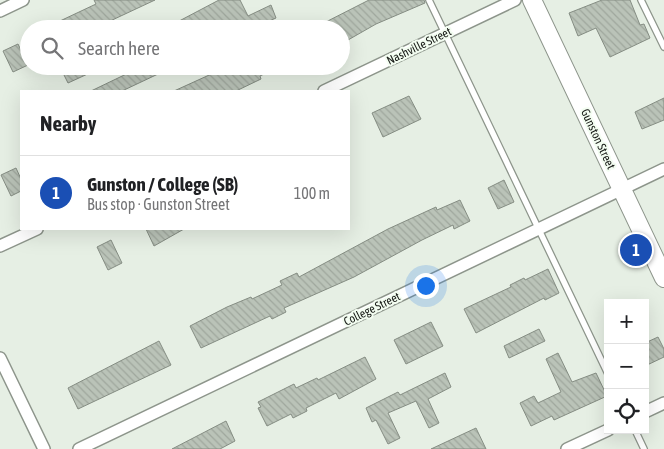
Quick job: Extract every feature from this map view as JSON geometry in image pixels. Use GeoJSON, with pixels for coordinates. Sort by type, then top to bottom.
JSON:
{"type":"FeatureCollection","features":[{"type":"Feature","properties":{"kind":"main road","name":"Gunston Street"},"geometry":{"type":"LineString","coordinates":[[532,0],[664,278]]}},
{"type":"Feature","properties":{"kind":"street"},"geometry":{"type":"LineString","coordinates":[[0,11],[23,0]]}},
{"type":"Feature","properties":{"kind":"street","name":"Nashville Street"},"geometry":{"type":"LineString","coordinates":[[326,90],[515,0]]}},
{"type":"Feature","properties":{"kind":"street","name":"College Street"},"geometry":{"type":"LineString","coordinates":[[79,449],[664,169]]}},
{"type":"Feature","properties":{"kind":"street"},"geometry":{"type":"LineString","coordinates":[[0,246],[35,230]]}},
{"type":"Feature","properties":{"kind":"street"},"geometry":{"type":"LineString","coordinates":[[0,358],[44,449]]}},
{"type":"Feature","properties":{"kind":"street"},"geometry":{"type":"LineString","coordinates":[[649,410],[664,403]]}},
{"type":"Feature","properties":{"kind":"street"},"geometry":{"type":"LineString","coordinates":[[567,449],[604,432]]}},
{"type":"Feature","properties":{"kind":"lane"},"geometry":{"type":"LineString","coordinates":[[429,0],[604,366]]}},
{"type":"Feature","properties":{"kind":"lane"},"geometry":{"type":"LineString","coordinates":[[641,0],[664,46]]}},
{"type":"Feature","properties":{"kind":"lane"},"geometry":{"type":"LineString","coordinates":[[637,434],[644,449]]}},
{"type":"Feature","properties":{"kind":"building"},"geometry":{"type":"Polygon","coordinates":[[[94,0],[155,0],[112,20],[62,20],[96,4],[94,0]]]}},
{"type":"Feature","properties":{"kind":"building"},"geometry":{"type":"Polygon","coordinates":[[[219,0],[240,0],[248,16],[271,5],[276,18],[271,20],[181,20],[219,0]]]}},
{"type":"Feature","properties":{"kind":"building"},"geometry":{"type":"Polygon","coordinates":[[[369,0],[424,0],[425,3],[376,24],[350,39],[350,20],[330,20],[369,0]]]}},
{"type":"Feature","properties":{"kind":"building"},"geometry":{"type":"Polygon","coordinates":[[[602,0],[630,0],[640,25],[644,24],[650,38],[610,57],[596,28],[578,36],[569,13],[602,0]]]}},
{"type":"Feature","properties":{"kind":"building"},"geometry":{"type":"Polygon","coordinates":[[[18,44],[20,48],[20,69],[13,72],[3,51],[18,44]]]}},
{"type":"Feature","properties":{"kind":"building"},"geometry":{"type":"Polygon","coordinates":[[[64,75],[85,75],[68,83],[64,75]]]}},
{"type":"Feature","properties":{"kind":"building"},"geometry":{"type":"Polygon","coordinates":[[[124,75],[156,75],[124,90],[93,90],[124,75]]]}},
{"type":"Feature","properties":{"kind":"building"},"geometry":{"type":"Polygon","coordinates":[[[209,75],[262,75],[260,76],[261,79],[238,90],[176,90],[209,75]]]}},
{"type":"Feature","properties":{"kind":"building"},"geometry":{"type":"Polygon","coordinates":[[[409,96],[421,119],[383,137],[372,113],[409,96]]]}},
{"type":"Feature","properties":{"kind":"building"},"geometry":{"type":"Polygon","coordinates":[[[664,98],[664,120],[642,129],[635,112],[664,98]]]}},
{"type":"Feature","properties":{"kind":"building"},"geometry":{"type":"Polygon","coordinates":[[[16,168],[20,177],[20,192],[11,196],[1,175],[16,168]]]}},
{"type":"Feature","properties":{"kind":"building"},"geometry":{"type":"Polygon","coordinates":[[[504,180],[514,202],[498,209],[488,188],[504,180]]]}},
{"type":"Feature","properties":{"kind":"building"},"geometry":{"type":"Polygon","coordinates":[[[460,200],[470,221],[454,229],[453,225],[354,277],[284,308],[286,312],[272,319],[270,316],[201,348],[190,326],[227,307],[251,297],[252,299],[282,285],[280,281],[297,273],[299,277],[388,229],[436,207],[437,210],[460,200]]]}},
{"type":"Feature","properties":{"kind":"building"},"geometry":{"type":"Polygon","coordinates":[[[146,230],[182,230],[154,246],[146,230]]]}},
{"type":"Feature","properties":{"kind":"building"},"geometry":{"type":"Polygon","coordinates":[[[111,240],[122,263],[108,270],[97,247],[111,240]]]}},
{"type":"Feature","properties":{"kind":"building"},"geometry":{"type":"Polygon","coordinates":[[[548,269],[559,293],[545,300],[544,298],[476,333],[464,309],[511,287],[510,285],[524,278],[525,280],[548,269]]]}},
{"type":"Feature","properties":{"kind":"building"},"geometry":{"type":"Polygon","coordinates":[[[431,322],[443,346],[406,364],[394,340],[431,322]]]}},
{"type":"Feature","properties":{"kind":"building"},"geometry":{"type":"Polygon","coordinates":[[[539,329],[545,341],[509,358],[504,346],[539,329]]]}},
{"type":"Feature","properties":{"kind":"building"},"geometry":{"type":"Polygon","coordinates":[[[658,337],[664,349],[664,357],[649,364],[649,344],[649,341],[658,337]]]}},
{"type":"Feature","properties":{"kind":"building"},"geometry":{"type":"Polygon","coordinates":[[[159,341],[171,365],[78,409],[68,388],[159,341]]]}},
{"type":"Feature","properties":{"kind":"building"},"geometry":{"type":"Polygon","coordinates":[[[558,353],[572,382],[596,373],[604,390],[604,397],[554,420],[552,416],[531,426],[520,403],[534,396],[538,403],[561,392],[546,359],[558,353]]]}},
{"type":"Feature","properties":{"kind":"building"},"geometry":{"type":"Polygon","coordinates":[[[365,357],[376,379],[339,399],[336,393],[306,408],[307,411],[293,418],[291,414],[267,426],[258,408],[261,407],[258,402],[294,384],[296,388],[317,378],[318,380],[365,357]]]}},
{"type":"Feature","properties":{"kind":"building"},"geometry":{"type":"Polygon","coordinates":[[[445,373],[451,387],[428,399],[439,423],[429,428],[416,401],[388,413],[400,438],[388,444],[376,420],[372,422],[366,408],[398,392],[400,395],[445,373]]]}},
{"type":"Feature","properties":{"kind":"building"},"geometry":{"type":"Polygon","coordinates":[[[226,421],[235,441],[220,449],[172,449],[226,421]]]}},
{"type":"Feature","properties":{"kind":"building"},"geometry":{"type":"Polygon","coordinates":[[[476,428],[486,449],[431,449],[476,428]]]}},
{"type":"Feature","properties":{"kind":"place","name":"Gunston / College (SB)"},"geometry":{"type":"Point","coordinates":[636,250]}}]}
